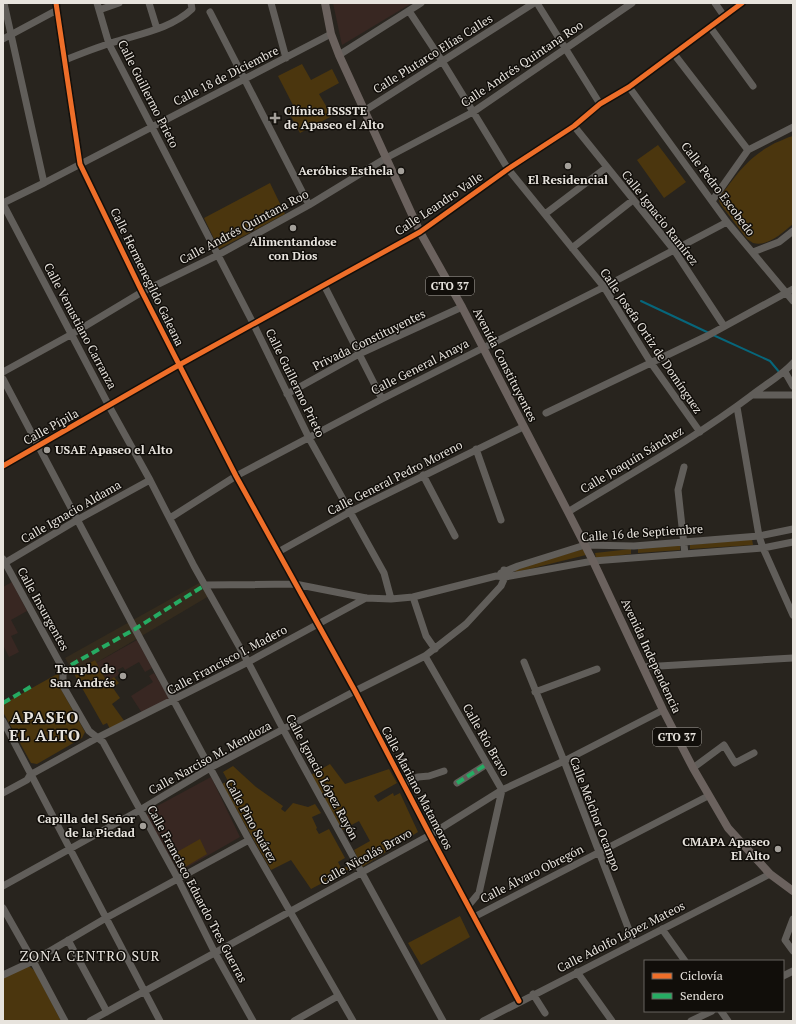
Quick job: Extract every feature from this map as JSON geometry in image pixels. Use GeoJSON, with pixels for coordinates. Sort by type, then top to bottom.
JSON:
{"type":"FeatureCollection","features":[{"type":"Feature","properties":{"kind":"main road","name":"Avenida Constituyentes"},"geometry":{"type":"LineString","coordinates":[[325,3],[331,34],[338,55],[420,232],[462,307],[593,561]]}},
{"type":"Feature","properties":{"kind":"main road","name":"Avenida Independencia"},"geometry":{"type":"LineString","coordinates":[[593,561],[663,710],[708,796],[728,828],[770,874],[793,891]]}},
{"type":"Feature","properties":{"kind":"street"},"geometry":{"type":"LineString","coordinates":[[4,3],[44,183]]}},
{"type":"Feature","properties":{"kind":"street"},"geometry":{"type":"LineString","coordinates":[[98,7],[119,3]]}},
{"type":"Feature","properties":{"kind":"street"},"geometry":{"type":"LineString","coordinates":[[149,3],[158,29]]}},
{"type":"Feature","properties":{"kind":"street"},"geometry":{"type":"LineString","coordinates":[[271,3],[286,58]]}},
{"type":"Feature","properties":{"kind":"street"},"geometry":{"type":"LineString","coordinates":[[338,55],[421,3]]}},
{"type":"Feature","properties":{"kind":"street"},"geometry":{"type":"LineString","coordinates":[[535,3],[600,104]]}},
{"type":"Feature","properties":{"kind":"street","name":"Calle Plutarco Elías Calles"},"geometry":{"type":"LineString","coordinates":[[364,111],[535,3]]}},
{"type":"Feature","properties":{"kind":"street","name":"Calle Andrés Quintana Roo"},"geometry":{"type":"LineString","coordinates":[[3,372],[72,334],[142,292],[218,255],[309,206],[386,158],[473,112],[632,3]]}},
{"type":"Feature","properties":{"kind":"street"},"geometry":{"type":"LineString","coordinates":[[715,3],[724,16]]}},
{"type":"Feature","properties":{"kind":"street","name":"Calle Leandro Valle"},"geometry":{"type":"LineString","coordinates":[[109,406],[179,364],[420,232],[508,169],[574,126],[600,104],[629,87],[742,3]]}},
{"type":"Feature","properties":{"kind":"street"},"geometry":{"type":"LineString","coordinates":[[3,39],[56,6]]}},
{"type":"Feature","properties":{"kind":"street","name":"Calle Hermenegildo Galeana"},"geometry":{"type":"LineString","coordinates":[[56,6],[80,164],[142,292],[236,476],[295,584]]}},
{"type":"Feature","properties":{"kind":"street"},"geometry":{"type":"LineString","coordinates":[[64,60],[158,29],[186,15],[192,6]]}},
{"type":"Feature","properties":{"kind":"street","name":"Calle Guillermo Prieto"},"geometry":{"type":"LineString","coordinates":[[98,7],[109,44],[253,323],[309,438],[384,573],[391,599]]}},
{"type":"Feature","properties":{"kind":"street","name":"Calle Josefa Ortiz de Domínguez"},"geometry":{"type":"LineString","coordinates":[[409,11],[442,61],[508,169],[604,287],[651,363],[700,432]]}},
{"type":"Feature","properties":{"kind":"street"},"geometry":{"type":"LineString","coordinates":[[210,12],[309,206]]}},
{"type":"Feature","properties":{"kind":"street"},"geometry":{"type":"LineString","coordinates":[[710,27],[753,86]]}},
{"type":"Feature","properties":{"kind":"street","name":"Calle 18 de Diciembre"},"geometry":{"type":"LineString","coordinates":[[3,203],[331,34]]}},
{"type":"Feature","properties":{"kind":"street"},"geometry":{"type":"LineString","coordinates":[[674,54],[748,150]]}},
{"type":"Feature","properties":{"kind":"street","name":"Calle Pedro Escobedo"},"geometry":{"type":"LineString","coordinates":[[629,87],[727,222],[789,291],[793,301]]}},
{"type":"Feature","properties":{"kind":"street","name":"Calle Ignacio Ramírez"},"geometry":{"type":"LineString","coordinates":[[574,126],[674,250],[724,326]]}},
{"type":"Feature","properties":{"kind":"street"},"geometry":{"type":"LineString","coordinates":[[712,201],[748,150],[793,127]]}},
{"type":"Feature","properties":{"kind":"street"},"geometry":{"type":"LineString","coordinates":[[545,214],[607,167]]}},
{"type":"Feature","properties":{"kind":"street"},"geometry":{"type":"LineString","coordinates":[[572,248],[633,200]]}},
{"type":"Feature","properties":{"kind":"street","name":"Calle Venustiano Carranza"},"geometry":{"type":"LineString","coordinates":[[3,203],[205,585]]}},
{"type":"Feature","properties":{"kind":"street","name":"Calle General Anaya"},"geometry":{"type":"LineString","coordinates":[[170,518],[236,476],[382,398],[604,287],[727,222]]}},
{"type":"Feature","properties":{"kind":"street"},"geometry":{"type":"LineString","coordinates":[[753,252],[779,242],[793,231]]}},
{"type":"Feature","properties":{"kind":"street"},"geometry":{"type":"LineString","coordinates":[[324,285],[382,398]]}},
{"type":"Feature","properties":{"kind":"street"},"geometry":{"type":"LineString","coordinates":[[546,413],[707,336],[789,291]]}},
{"type":"Feature","properties":{"kind":"street","name":"Privada Constituyentes"},"geometry":{"type":"LineString","coordinates":[[287,394],[359,354],[462,307]]}},
{"type":"Feature","properties":{"kind":"street","name":"Calle Joaquín Sánchez"},"geometry":{"type":"LineString","coordinates":[[568,512],[700,432],[785,372],[793,363]]}},
{"type":"Feature","properties":{"kind":"street"},"geometry":{"type":"LineString","coordinates":[[785,372],[793,386]]}},
{"type":"Feature","properties":{"kind":"street","name":"Calle Pino Suárez"},"geometry":{"type":"LineString","coordinates":[[3,379],[135,629],[249,840],[353,1021]]}},
{"type":"Feature","properties":{"kind":"street"},"geometry":{"type":"LineString","coordinates":[[752,395],[793,395]]}},
{"type":"Feature","properties":{"kind":"street","name":"Calle Pípila"},"geometry":{"type":"LineString","coordinates":[[3,466],[109,406]]}},
{"type":"Feature","properties":{"kind":"street"},"geometry":{"type":"LineString","coordinates":[[737,407],[759,536],[793,615]]}},
{"type":"Feature","properties":{"kind":"street","name":"Calle General Pedro Moreno"},"geometry":{"type":"LineString","coordinates":[[278,552],[350,512],[523,427]]}},
{"type":"Feature","properties":{"kind":"street"},"geometry":{"type":"LineString","coordinates":[[476,449],[501,520]]}},
{"type":"Feature","properties":{"kind":"street"},"geometry":{"type":"LineString","coordinates":[[684,467],[678,490],[685,542],[685,554]]}},
{"type":"Feature","properties":{"kind":"street"},"geometry":{"type":"LineString","coordinates":[[423,475],[454,536]]}},
{"type":"Feature","properties":{"kind":"street","name":"Calle Ignacio Aldama"},"geometry":{"type":"LineString","coordinates":[[4,562],[150,480]]}},
{"type":"Feature","properties":{"kind":"street","name":"Calle 16 de Septiembre"},"geometry":{"type":"LineString","coordinates":[[505,574],[585,545],[634,546],[759,536],[793,529]]}},
{"type":"Feature","properties":{"kind":"street","name":"Calle 16 de Septiembre"},"geometry":{"type":"LineString","coordinates":[[205,585],[295,584],[366,598],[391,599],[413,597],[505,574],[593,561],[763,548],[793,542]]}},
{"type":"Feature","properties":{"kind":"street"},"geometry":{"type":"LineString","coordinates":[[634,546],[635,558]]}},
{"type":"Feature","properties":{"kind":"street","name":"Calle Insurgentes"},"geometry":{"type":"LineString","coordinates":[[4,562],[63,669]]}},
{"type":"Feature","properties":{"kind":"street","name":"Calle Narciso M. Mendoza"},"geometry":{"type":"LineString","coordinates":[[3,886],[140,810],[210,768],[355,691],[425,656],[466,624],[501,586],[505,574]]}},
{"type":"Feature","properties":{"kind":"street","name":"Calle Mariano Matamoros"},"geometry":{"type":"LineString","coordinates":[[295,584],[355,691],[519,1001]]}},
{"type":"Feature","properties":{"kind":"street","name":"Calle Ignacio López Rayón"},"geometry":{"type":"LineString","coordinates":[[205,585],[443,1021]]}},
{"type":"Feature","properties":{"kind":"street"},"geometry":{"type":"LineString","coordinates":[[413,597],[426,636],[435,649]]}},
{"type":"Feature","properties":{"kind":"street","name":"Calle Francisco I. Madero"},"geometry":{"type":"LineString","coordinates":[[3,793],[27,780],[30,775],[97,738],[248,662],[366,598]]}},
{"type":"Feature","properties":{"kind":"street","name":"Calle Río Bravo"},"geometry":{"type":"LineString","coordinates":[[425,656],[502,790],[479,893],[468,906]]}},
{"type":"Feature","properties":{"kind":"street"},"geometry":{"type":"LineString","coordinates":[[643,667],[793,658]]}},
{"type":"Feature","properties":{"kind":"street","name":"Calle Melchor Ocampo"},"geometry":{"type":"LineString","coordinates":[[524,662],[564,761],[634,944]]}},
{"type":"Feature","properties":{"kind":"street","name":"Calle Francisco Eduardo Tres Guerras"},"geometry":{"type":"LineString","coordinates":[[63,669],[63,686],[89,731],[103,742],[178,879],[215,953],[253,1021]]}},
{"type":"Feature","properties":{"kind":"street"},"geometry":{"type":"LineString","coordinates":[[535,692],[597,669]]}},
{"type":"Feature","properties":{"kind":"street","name":"Calle Nicolás Bravo"},"geometry":{"type":"LineString","coordinates":[[90,1021],[430,835],[502,790],[564,761],[663,710]]}},
{"type":"Feature","properties":{"kind":"street"},"geometry":{"type":"LineString","coordinates":[[3,721],[160,1021]]}},
{"type":"Feature","properties":{"kind":"street"},"geometry":{"type":"LineString","coordinates":[[693,768],[724,746],[735,763],[754,753]]}},
{"type":"Feature","properties":{"kind":"street"},"geometry":{"type":"LineString","coordinates":[[457,783],[487,764]]}},
{"type":"Feature","properties":{"kind":"street"},"geometry":{"type":"LineString","coordinates":[[404,784],[418,777],[429,776],[444,771]]}},
{"type":"Feature","properties":{"kind":"street","name":"Calle Álvaro Obregón"},"geometry":{"type":"LineString","coordinates":[[474,917],[708,796]]}},
{"type":"Feature","properties":{"kind":"street"},"geometry":{"type":"LineString","coordinates":[[3,976],[33,961],[106,918],[249,840]]}},
{"type":"Feature","properties":{"kind":"street","name":"Calle Adolfo López Mateos"},"geometry":{"type":"LineString","coordinates":[[483,1021],[519,1001],[770,874]]}},
{"type":"Feature","properties":{"kind":"street"},"geometry":{"type":"LineString","coordinates":[[3,908],[65,1021]]}},
{"type":"Feature","properties":{"kind":"street"},"geometry":{"type":"LineString","coordinates":[[793,919],[785,940],[793,951]]}},
{"type":"Feature","properties":{"kind":"street"},"geometry":{"type":"LineString","coordinates":[[662,929],[684,960]]}},
{"type":"Feature","properties":{"kind":"street"},"geometry":{"type":"LineString","coordinates":[[68,940],[107,1012]]}},
{"type":"Feature","properties":{"kind":"street"},"geometry":{"type":"LineString","coordinates":[[784,976],[793,971]]}},
{"type":"Feature","properties":{"kind":"street"},"geometry":{"type":"LineString","coordinates":[[577,972],[612,1021]]}},
{"type":"Feature","properties":{"kind":"street"},"geometry":{"type":"LineString","coordinates":[[533,994],[545,1013]]}},
{"type":"Feature","properties":{"kind":"street"},"geometry":{"type":"LineString","coordinates":[[294,1021],[338,996]]}},
{"type":"Feature","properties":{"kind":"street"},"geometry":{"type":"LineString","coordinates":[[692,1021],[710,1012]]}},
{"type":"Feature","properties":{"kind":"street"},"geometry":{"type":"LineString","coordinates":[[722,1012],[728,1021]]}},
{"type":"Feature","properties":{"kind":"shaded area"},"geometry":{"type":"Polygon","coordinates":[[[333,3],[412,3],[342,45],[333,3]]]}},
{"type":"Feature","properties":{"kind":"shaded area"},"geometry":{"type":"Polygon","coordinates":[[[302,64],[311,80],[332,69],[339,83],[319,94],[332,116],[300,133],[288,111],[294,107],[278,76],[302,64]]]}},
{"type":"Feature","properties":{"kind":"shaded area"},"geometry":{"type":"Polygon","coordinates":[[[793,136],[793,224],[769,241],[759,244],[753,243],[747,239],[721,205],[719,198],[750,160],[757,154],[775,143],[793,136]]]}},
{"type":"Feature","properties":{"kind":"shaded area"},"geometry":{"type":"Polygon","coordinates":[[[658,145],[686,182],[664,198],[637,160],[658,145]]]}},
{"type":"Feature","properties":{"kind":"shaded area"},"geometry":{"type":"Polygon","coordinates":[[[270,183],[285,214],[219,249],[204,218],[270,183]]]}},
{"type":"Feature","properties":{"kind":"shaded area"},"geometry":{"type":"Polygon","coordinates":[[[752,539],[753,545],[690,549],[690,545],[752,539]]]}},
{"type":"Feature","properties":{"kind":"shaded area"},"geometry":{"type":"Polygon","coordinates":[[[680,545],[680,550],[638,553],[638,549],[680,545]]]}},
{"type":"Feature","properties":{"kind":"shaded area"},"geometry":{"type":"Polygon","coordinates":[[[584,549],[586,555],[517,572],[514,571],[519,567],[584,549]]]}},
{"type":"Feature","properties":{"kind":"shaded area"},"geometry":{"type":"Polygon","coordinates":[[[631,549],[631,554],[596,558],[595,553],[631,549]]]}},
{"type":"Feature","properties":{"kind":"shaded area"},"geometry":{"type":"Polygon","coordinates":[[[12,582],[27,611],[11,620],[18,633],[11,636],[19,652],[9,657],[3,645],[3,587],[12,582]]]}},
{"type":"Feature","properties":{"kind":"shaded area"},"geometry":{"type":"Polygon","coordinates":[[[201,582],[209,596],[96,663],[95,660],[73,672],[65,658],[201,582]]]}},
{"type":"Feature","properties":{"kind":"shaded area"},"geometry":{"type":"Polygon","coordinates":[[[137,640],[152,668],[145,672],[139,662],[125,670],[123,667],[117,670],[120,674],[108,682],[96,663],[137,640]]]}},
{"type":"Feature","properties":{"kind":"shaded area"},"geometry":{"type":"Polygon","coordinates":[[[95,660],[107,682],[114,677],[119,683],[113,688],[120,698],[112,704],[125,722],[111,731],[107,723],[103,725],[73,672],[95,660]]]}},
{"type":"Feature","properties":{"kind":"shaded area"},"geometry":{"type":"Polygon","coordinates":[[[59,673],[58,684],[85,732],[82,738],[37,764],[31,763],[3,712],[3,704],[59,673]]]}},
{"type":"Feature","properties":{"kind":"shaded area"},"geometry":{"type":"Polygon","coordinates":[[[154,673],[169,698],[142,713],[131,696],[153,682],[149,676],[154,673]]]}},
{"type":"Feature","properties":{"kind":"shaded area"},"geometry":{"type":"Polygon","coordinates":[[[330,764],[345,784],[389,769],[397,783],[374,796],[378,802],[393,793],[394,796],[400,793],[418,832],[362,867],[354,850],[370,841],[359,821],[342,830],[311,775],[330,764]]]}},
{"type":"Feature","properties":{"kind":"shaded area"},"geometry":{"type":"Polygon","coordinates":[[[233,766],[256,787],[283,806],[281,809],[285,812],[293,803],[308,807],[315,804],[321,813],[312,817],[317,828],[316,829],[319,834],[329,829],[345,858],[338,862],[341,868],[349,866],[351,868],[311,889],[291,860],[271,870],[222,784],[228,781],[223,772],[233,766]]]}},
{"type":"Feature","properties":{"kind":"shaded area"},"geometry":{"type":"Polygon","coordinates":[[[211,777],[240,837],[179,872],[147,817],[148,811],[211,777]]]}},
{"type":"Feature","properties":{"kind":"shaded area"},"geometry":{"type":"Polygon","coordinates":[[[200,839],[207,854],[180,870],[170,856],[200,839]]]}},
{"type":"Feature","properties":{"kind":"shaded area"},"geometry":{"type":"Polygon","coordinates":[[[460,916],[470,937],[421,965],[408,943],[460,916]]]}},
{"type":"Feature","properties":{"kind":"shaded area"},"geometry":{"type":"Polygon","coordinates":[[[26,967],[30,967],[35,971],[61,1021],[3,1021],[3,978],[26,967]]]}},
{"type":"Feature","properties":{"kind":"waterway"},"geometry":{"type":"LineString","coordinates":[[641,301],[709,333]]}},
{"type":"Feature","properties":{"kind":"waterway"},"geometry":{"type":"LineString","coordinates":[[713,335],[770,361],[780,373]]}},
{"type":"Feature","properties":{"kind":"marked path"},"geometry":{"type":"LineString","coordinates":[[71,665],[135,629],[205,585]]}},
{"type":"Feature","properties":{"kind":"marked path"},"geometry":{"type":"LineString","coordinates":[[3,703],[32,686]]}},
{"type":"Feature","properties":{"kind":"marked path"},"geometry":{"type":"LineString","coordinates":[[457,783],[487,764]]}},
{"type":"Feature","properties":{"kind":"cycle path"},"geometry":{"type":"LineString","coordinates":[[56,3],[80,164],[142,292],[236,476],[355,691],[519,1001]]}},
{"type":"Feature","properties":{"kind":"cycle path"},"geometry":{"type":"LineString","coordinates":[[3,466],[179,365],[420,232],[508,169],[574,126],[600,104],[629,87],[742,3]]}},
{"type":"Feature","properties":{"kind":"place","name":"Clínica ISSSTE de Apaseo el Alto"},"geometry":{"type":"Point","coordinates":[275,118]}},
{"type":"Feature","properties":{"kind":"place","name":"El Residencial"},"geometry":{"type":"Point","coordinates":[568,166]}},
{"type":"Feature","properties":{"kind":"place","name":"Aeróbics Esthela"},"geometry":{"type":"Point","coordinates":[401,171]}},
{"type":"Feature","properties":{"kind":"place","name":"Alimentandose con Dios"},"geometry":{"type":"Point","coordinates":[293,228]}},
{"type":"Feature","properties":{"kind":"place","name":"USAE Apaseo el Alto"},"geometry":{"type":"Point","coordinates":[47,450]}},
{"type":"Feature","properties":{"kind":"place","name":"Templo de San Andrés"},"geometry":{"type":"Point","coordinates":[123,676]}},
{"type":"Feature","properties":{"kind":"place","name":"Capilla del Señor de la Piedad"},"geometry":{"type":"Point","coordinates":[143,826]}},
{"type":"Feature","properties":{"kind":"place","name":"CMAPA Apaseo El Alto"},"geometry":{"type":"Point","coordinates":[778,849]}},
{"type":"Feature","properties":{"kind":"district","name":"APASEO EL ALTO"},"geometry":{"type":"Point","coordinates":[45,726]}},
{"type":"Feature","properties":{"kind":"district","name":"ZONA CENTRO SUR"},"geometry":{"type":"Point","coordinates":[90,956]}}]}
